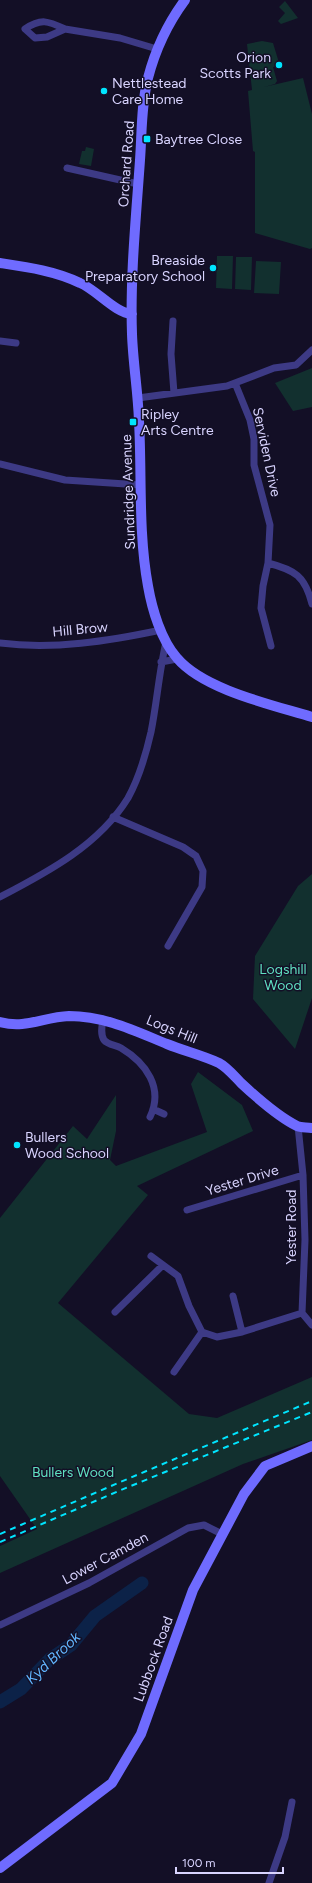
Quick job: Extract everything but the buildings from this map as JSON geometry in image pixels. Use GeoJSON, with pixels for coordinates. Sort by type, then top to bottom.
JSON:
{"type":"FeatureCollection","features":[{"type":"Feature","properties":{"kind":"street","name":"Orchard Road"},"geometry":{"type":"LineString","coordinates":[[132,314],[138,184],[144,99],[148,78],[157,49],[174,16],[185,0]]}},
{"type":"Feature","properties":{"kind":"street"},"geometry":{"type":"LineString","coordinates":[[65,29],[47,37],[35,38],[25,29],[35,22],[50,21],[65,29],[120,38],[157,49]]}},
{"type":"Feature","properties":{"kind":"street"},"geometry":{"type":"LineString","coordinates":[[67,168],[138,184]]}},
{"type":"Feature","properties":{"kind":"street"},"geometry":{"type":"LineString","coordinates":[[0,263],[36,269],[76,281],[93,290],[124,313],[132,314]]}},
{"type":"Feature","properties":{"kind":"street","name":"Sundridge Avenue"},"geometry":{"type":"LineString","coordinates":[[132,314],[132,336],[138,398],[144,560],[148,588],[166,642],[177,659],[202,678],[245,696],[312,717]]}},
{"type":"Feature","properties":{"kind":"street"},"geometry":{"type":"LineString","coordinates":[[173,321],[171,354],[174,393]]}},
{"type":"Feature","properties":{"kind":"street"},"geometry":{"type":"LineString","coordinates":[[0,341],[16,343]]}},
{"type":"Feature","properties":{"kind":"street"},"geometry":{"type":"LineString","coordinates":[[138,398],[227,386],[274,368],[296,365],[312,350]]}},
{"type":"Feature","properties":{"kind":"street","name":"Serviden Drive"},"geometry":{"type":"LineString","coordinates":[[235,383],[250,420],[254,439],[254,465],[270,525],[268,563],[263,586],[261,608],[271,646]]}},
{"type":"Feature","properties":{"kind":"street"},"geometry":{"type":"LineString","coordinates":[[0,464],[65,480],[141,485]]}},
{"type":"Feature","properties":{"kind":"street"},"geometry":{"type":"LineString","coordinates":[[268,563],[287,568],[298,577],[308,588],[312,604]]}},
{"type":"Feature","properties":{"kind":"street","name":"Hill Brow"},"geometry":{"type":"LineString","coordinates":[[0,643],[44,645],[83,642],[161,630]]}},
{"type":"Feature","properties":{"kind":"street"},"geometry":{"type":"LineString","coordinates":[[0,897],[43,875],[70,858],[113,818],[128,798],[137,778],[144,756],[156,704],[161,662],[166,642]]}},
{"type":"Feature","properties":{"kind":"street"},"geometry":{"type":"LineString","coordinates":[[161,662],[177,659]]}},
{"type":"Feature","properties":{"kind":"street"},"geometry":{"type":"LineString","coordinates":[[113,818],[184,847],[196,856],[203,871],[202,887],[168,946]]}},
{"type":"Feature","properties":{"kind":"street","name":"Logs Hill"},"geometry":{"type":"LineString","coordinates":[[0,1022],[12,1025],[26,1025],[68,1016],[103,1019],[135,1029],[169,1045],[221,1064],[267,1105],[298,1126],[312,1128]]}},
{"type":"Feature","properties":{"kind":"street"},"geometry":{"type":"LineString","coordinates":[[103,1019],[102,1036],[105,1041],[128,1054],[152,1079],[156,1094],[150,1117]]}},
{"type":"Feature","properties":{"kind":"street"},"geometry":{"type":"LineString","coordinates":[[153,1109],[164,1114]]}},
{"type":"Feature","properties":{"kind":"street","name":"Yester Road"},"geometry":{"type":"LineString","coordinates":[[298,1126],[304,1175],[306,1240],[302,1313]]}},
{"type":"Feature","properties":{"kind":"street","name":"Yester Drive"},"geometry":{"type":"LineString","coordinates":[[187,1210],[304,1175]]}},
{"type":"Feature","properties":{"kind":"street"},"geometry":{"type":"LineString","coordinates":[[151,1256],[178,1276],[188,1306],[202,1332],[217,1337],[242,1332],[302,1313],[312,1325]]}},
{"type":"Feature","properties":{"kind":"street"},"geometry":{"type":"LineString","coordinates":[[115,1312],[163,1265]]}},
{"type":"Feature","properties":{"kind":"street"},"geometry":{"type":"LineString","coordinates":[[232,1296],[242,1332]]}},
{"type":"Feature","properties":{"kind":"street"},"geometry":{"type":"LineString","coordinates":[[174,1372],[202,1332]]}},
{"type":"Feature","properties":{"kind":"street","name":"Lubbock Road"},"geometry":{"type":"LineString","coordinates":[[0,1868],[112,1783],[141,1734],[193,1590],[244,1494],[265,1466],[312,1446]]}},
{"type":"Feature","properties":{"kind":"street","name":"Lower Camden"},"geometry":{"type":"LineString","coordinates":[[0,1625],[89,1583],[188,1528],[204,1525],[222,1534]]}},
{"type":"Feature","properties":{"kind":"street"},"geometry":{"type":"LineString","coordinates":[[269,1883],[285,1837],[292,1802]]}},
{"type":"Feature","properties":{"kind":"green space"},"geometry":{"type":"Polygon","coordinates":[[[285,1],[298,18],[281,24],[278,21],[285,13],[279,7],[285,1]]]}},
{"type":"Feature","properties":{"kind":"green space"},"geometry":{"type":"Polygon","coordinates":[[[262,41],[273,43],[280,66],[273,67],[277,81],[275,84],[264,87],[303,78],[312,114],[312,248],[310,249],[255,233],[255,152],[253,151],[248,91],[252,90],[247,44],[262,41]]]}},
{"type":"Feature","properties":{"kind":"green space"},"geometry":{"type":"Polygon","coordinates":[[[86,147],[94,149],[91,166],[79,164],[82,151],[85,151],[86,147]]]}},
{"type":"Feature","properties":{"kind":"green space"},"geometry":{"type":"Polygon","coordinates":[[[217,256],[233,256],[232,289],[216,288],[217,256]]]}},
{"type":"Feature","properties":{"kind":"green space"},"geometry":{"type":"Polygon","coordinates":[[[236,257],[252,257],[251,290],[235,289],[236,257]]]}},
{"type":"Feature","properties":{"kind":"green space"},"geometry":{"type":"Polygon","coordinates":[[[256,261],[281,262],[279,294],[254,293],[256,261]]]}},
{"type":"Feature","properties":{"kind":"green space"},"geometry":{"type":"Polygon","coordinates":[[[312,368],[312,407],[293,411],[275,383],[312,368]]]}},
{"type":"Feature","properties":{"kind":"green space","name":"Logshill Wood"},"geometry":{"type":"Polygon","coordinates":[[[312,874],[312,998],[295,1049],[253,999],[255,956],[298,886],[312,874]]]}},
{"type":"Feature","properties":{"kind":"green space","name":"Bullers Wood"},"geometry":{"type":"Polygon","coordinates":[[[198,1072],[242,1105],[253,1131],[137,1186],[148,1195],[58,1303],[189,1414],[217,1418],[312,1377],[312,1440],[243,1464],[0,1573],[0,1546],[37,1529],[0,1476],[0,1218],[73,1126],[87,1139],[116,1095],[116,1131],[110,1160],[116,1166],[207,1132],[191,1084],[198,1072]]]}},
{"type":"Feature","properties":{"kind":"waterway","name":"Kyd Brook"},"geometry":{"type":"LineString","coordinates":[[0,1702],[21,1689],[50,1659],[71,1645],[95,1616],[142,1583]]}},
{"type":"Feature","properties":{"kind":"railway"},"geometry":{"type":"LineString","coordinates":[[0,1534],[312,1401]]}},
{"type":"Feature","properties":{"kind":"railway"},"geometry":{"type":"LineString","coordinates":[[0,1542],[121,1490],[312,1412]]}},
{"type":"Feature","properties":{"kind":"place","name":"Orion Scotts Park"},"geometry":{"type":"Point","coordinates":[279,65]}},
{"type":"Feature","properties":{"kind":"place","name":"Nettlestead Care Home"},"geometry":{"type":"Point","coordinates":[104,91]}},
{"type":"Feature","properties":{"kind":"place","name":"Baytree Close"},"geometry":{"type":"Point","coordinates":[147,139]}},
{"type":"Feature","properties":{"kind":"place","name":"Breaside Preparatory School"},"geometry":{"type":"Point","coordinates":[213,268]}},
{"type":"Feature","properties":{"kind":"place","name":"Ripley Arts Centre"},"geometry":{"type":"Point","coordinates":[133,422]}},
{"type":"Feature","properties":{"kind":"place","name":"Bullers Wood School"},"geometry":{"type":"Point","coordinates":[17,1145]}}]}
